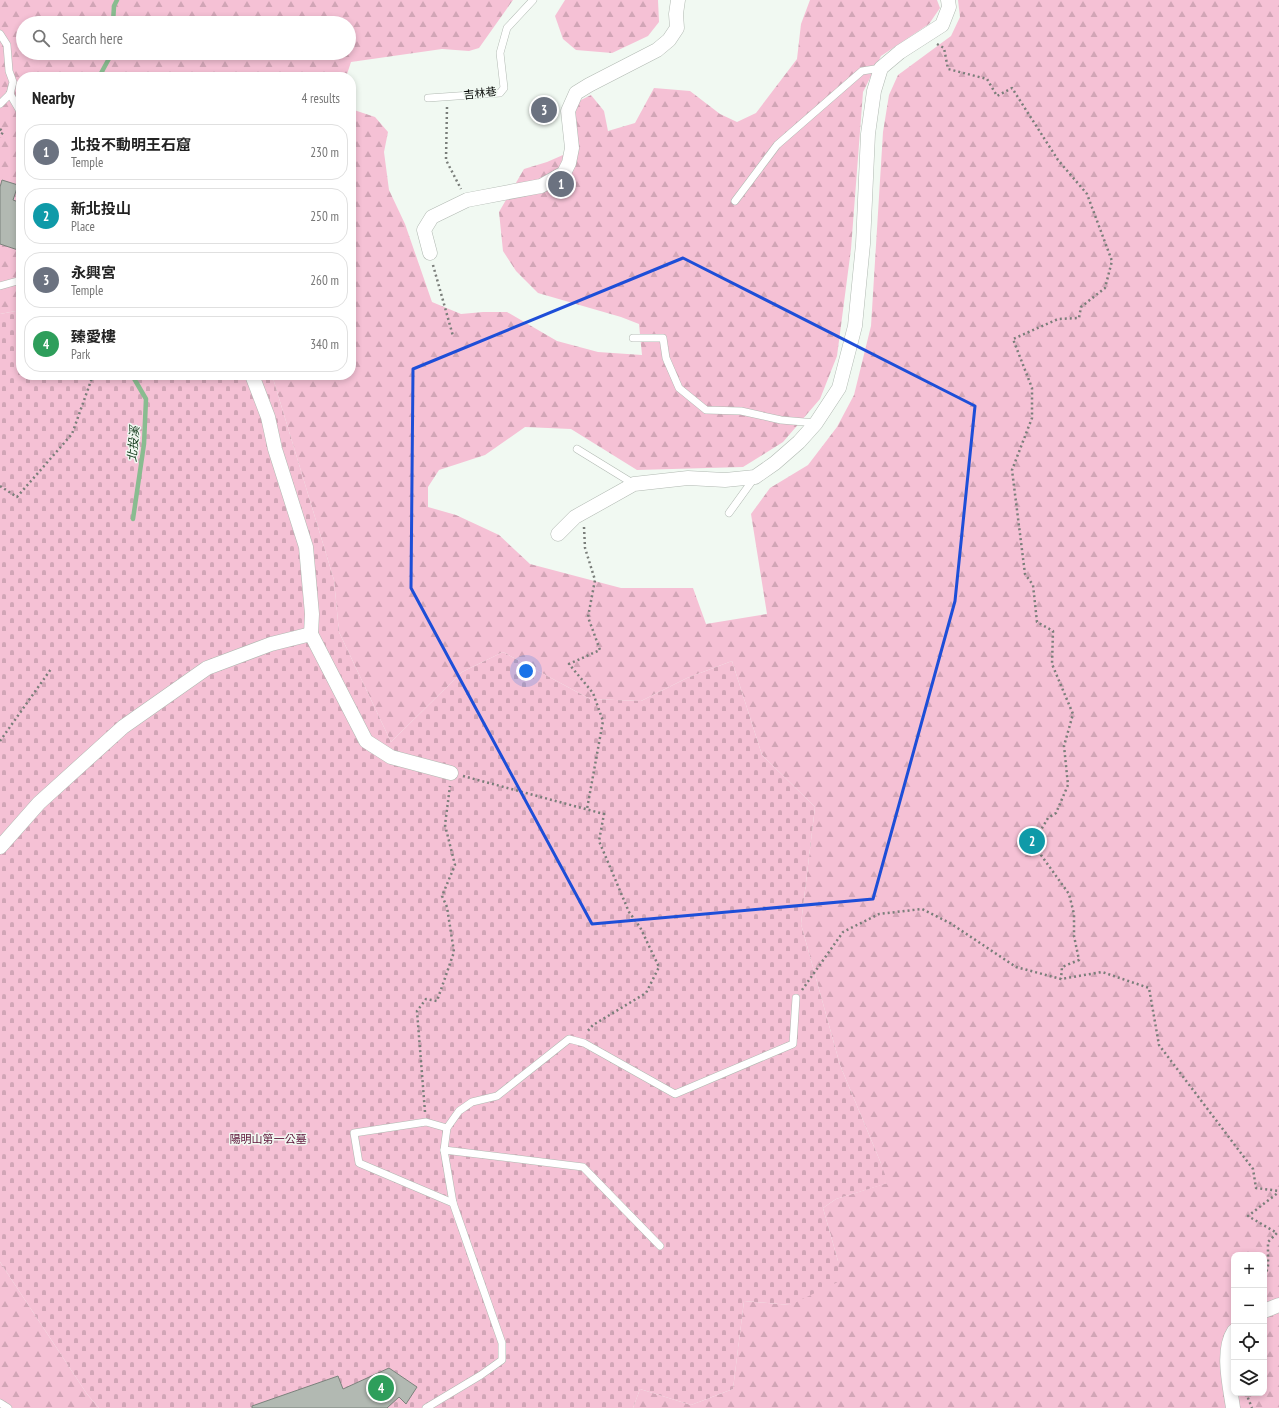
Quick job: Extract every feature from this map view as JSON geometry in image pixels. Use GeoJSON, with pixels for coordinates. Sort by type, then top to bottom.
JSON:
{"type":"FeatureCollection","features":[{"type":"Feature","properties":{"kind":"street"},"geometry":{"type":"LineString","coordinates":[[430,253],[424,230],[432,217],[467,200],[541,186],[564,173],[569,163],[572,148],[568,111],[576,93],[658,50],[669,40],[677,28],[676,14],[678,0]]}},
{"type":"Feature","properties":{"kind":"street"},"geometry":{"type":"LineString","coordinates":[[558,534],[575,517],[634,484],[688,478],[725,480],[755,477],[775,463],[799,442],[816,423],[839,388],[855,326],[863,244],[868,134],[874,91],[881,68],[900,52],[942,25],[949,7],[948,0]]}},
{"type":"Feature","properties":{"kind":"street"},"geometry":{"type":"LineString","coordinates":[[254,380],[268,417],[275,449],[306,547],[312,614],[311,634],[366,741],[391,757],[451,773]]}},
{"type":"Feature","properties":{"kind":"street"},"geometry":{"type":"LineString","coordinates":[[0,847],[39,804],[123,727],[207,668],[271,644],[311,634]]}},
{"type":"Feature","properties":{"kind":"street"},"geometry":{"type":"LineString","coordinates":[[1267,1311],[1279,1305]]}},
{"type":"Feature","properties":{"kind":"street"},"geometry":{"type":"LineString","coordinates":[[1231,1336],[1228,1341],[1227,1356],[1233,1408]]}},
{"type":"Feature","properties":{"kind":"lane","name":"吉林巷"},"geometry":{"type":"LineString","coordinates":[[428,98],[500,93],[504,88],[500,53],[507,28],[533,0]]}},
{"type":"Feature","properties":{"kind":"lane"},"geometry":{"type":"LineString","coordinates":[[0,34],[8,45],[9,71],[13,82],[10,94],[0,104]]}},
{"type":"Feature","properties":{"kind":"lane"},"geometry":{"type":"LineString","coordinates":[[735,201],[777,145],[862,71],[881,68]]}},
{"type":"Feature","properties":{"kind":"lane"},"geometry":{"type":"LineString","coordinates":[[10,94],[16,104]]}},
{"type":"Feature","properties":{"kind":"lane"},"geometry":{"type":"LineString","coordinates":[[0,286],[16,281]]}},
{"type":"Feature","properties":{"kind":"lane"},"geometry":{"type":"LineString","coordinates":[[633,338],[663,338],[666,358],[679,388],[706,410],[741,411],[780,420],[816,423]]}},
{"type":"Feature","properties":{"kind":"lane"},"geometry":{"type":"LineString","coordinates":[[577,449],[634,484]]}},
{"type":"Feature","properties":{"kind":"lane"},"geometry":{"type":"LineString","coordinates":[[729,513],[755,477]]}},
{"type":"Feature","properties":{"kind":"lane"},"geometry":{"type":"LineString","coordinates":[[426,1408],[481,1375],[502,1360],[502,1343],[453,1203],[444,1150],[447,1128],[459,1111],[472,1102],[497,1096],[569,1040],[584,1044],[675,1094],[793,1044],[796,998]]}},
{"type":"Feature","properties":{"kind":"lane"},"geometry":{"type":"LineString","coordinates":[[447,1128],[426,1122],[354,1133],[359,1163],[453,1203]]}},
{"type":"Feature","properties":{"kind":"lane"},"geometry":{"type":"LineString","coordinates":[[444,1150],[583,1168],[660,1246]]}},
{"type":"Feature","properties":{"kind":"lane"},"geometry":{"type":"LineString","coordinates":[[0,1403],[8,1408]]}},
{"type":"Feature","properties":{"kind":"path"},"geometry":{"type":"LineString","coordinates":[[925,37],[944,48],[948,70],[987,79],[997,96],[1012,88],[1058,160],[1086,194],[1112,261],[1105,288],[1081,307],[1079,318],[1058,319],[1013,339],[1032,388],[1032,418],[1012,470],[1025,574],[1033,585],[1037,622],[1053,631],[1052,664],[1073,714],[1064,746],[1068,785],[1056,813],[1048,818],[1038,835],[1041,855],[1069,894],[1074,914],[1074,936],[1079,960],[1062,967],[1062,979]]}},
{"type":"Feature","properties":{"kind":"path"},"geometry":{"type":"LineString","coordinates":[[447,97],[446,160],[467,200]]}},
{"type":"Feature","properties":{"kind":"path"},"geometry":{"type":"LineString","coordinates":[[0,129],[3,132],[0,137]]}},
{"type":"Feature","properties":{"kind":"path"},"geometry":{"type":"LineString","coordinates":[[430,253],[453,336]]}},
{"type":"Feature","properties":{"kind":"path"},"geometry":{"type":"LineString","coordinates":[[0,486],[17,497],[72,434],[91,380]]}},
{"type":"Feature","properties":{"kind":"path"},"geometry":{"type":"LineString","coordinates":[[582,513],[585,548],[595,580],[588,617],[600,650],[569,664],[593,693],[603,721],[587,809]]}},
{"type":"Feature","properties":{"kind":"path"},"geometry":{"type":"LineString","coordinates":[[0,741],[51,669]]}},
{"type":"Feature","properties":{"kind":"path"},"geometry":{"type":"LineString","coordinates":[[426,1122],[418,1010],[426,999],[437,1001],[454,952],[447,907],[442,896],[455,865],[445,824],[451,773],[604,814],[599,841],[629,912],[640,927],[658,967],[646,993],[593,1025],[577,1042]]}},
{"type":"Feature","properties":{"kind":"path"},"geometry":{"type":"LineString","coordinates":[[796,998],[843,932],[879,914],[922,909],[950,923],[1016,967],[1062,979],[1102,972],[1149,988],[1159,1045],[1253,1169],[1256,1188],[1279,1192]]}},
{"type":"Feature","properties":{"kind":"path"},"geometry":{"type":"LineString","coordinates":[[1267,1270],[1268,1242],[1277,1233],[1248,1216],[1279,1192]]}},
{"type":"Feature","properties":{"kind":"path"},"geometry":{"type":"LineString","coordinates":[[1247,1396],[1252,1408]]}},
{"type":"Feature","properties":{"kind":"highlighted area"},"geometry":{"type":"Polygon","coordinates":[[[683,258],[975,406],[955,601],[873,899],[592,924],[411,588],[413,369],[683,258]]]}},
{"type":"Feature","properties":{"kind":"green space"},"geometry":{"type":"Polygon","coordinates":[[[0,0],[513,0],[479,48],[469,51],[442,49],[351,62],[348,72],[16,72],[16,311],[0,314],[0,0]]]}},
{"type":"Feature","properties":{"kind":"green space"},"geometry":{"type":"Polygon","coordinates":[[[565,0],[658,0],[659,22],[648,36],[612,53],[576,50],[563,39],[555,16],[565,0]]]}},
{"type":"Feature","properties":{"kind":"green space"},"geometry":{"type":"Polygon","coordinates":[[[810,0],[937,0],[940,8],[929,24],[881,56],[863,92],[851,249],[837,356],[820,399],[783,442],[743,467],[637,470],[571,429],[525,427],[485,455],[439,470],[428,487],[428,507],[456,515],[499,535],[530,564],[621,588],[693,588],[706,624],[767,614],[751,514],[770,488],[808,465],[837,427],[854,395],[871,326],[883,132],[889,95],[898,75],[951,36],[960,17],[958,0],[1279,0],[1279,1408],[633,1408],[640,1389],[691,1405],[733,1389],[744,1301],[790,1305],[838,1261],[823,1208],[836,1199],[887,1183],[880,1161],[840,1065],[801,924],[815,807],[762,755],[732,661],[687,678],[641,701],[590,699],[503,652],[462,672],[391,742],[339,632],[334,580],[274,380],[356,380],[356,111],[375,117],[388,132],[384,152],[389,190],[405,224],[432,302],[461,314],[507,312],[557,341],[598,352],[642,355],[639,324],[621,317],[538,293],[516,271],[503,251],[499,212],[524,169],[547,162],[579,148],[573,114],[577,102],[591,95],[604,111],[608,131],[635,123],[654,88],[690,91],[720,114],[737,122],[756,113],[797,59],[801,24],[810,0]]]}},
{"type":"Feature","properties":{"kind":"green space","name":"陽明山第一公墓"},"geometry":{"type":"Polygon","coordinates":[[[16,311],[16,380],[274,380],[334,580],[339,632],[391,742],[462,672],[503,652],[590,699],[641,701],[687,678],[732,661],[762,755],[815,807],[801,924],[840,1065],[888,1183],[836,1199],[823,1208],[838,1261],[840,1281],[790,1305],[744,1301],[733,1389],[691,1405],[640,1389],[633,1408],[99,1408],[87,1394],[0,1262],[0,314],[16,311]]]}},
{"type":"Feature","properties":{"kind":"green space"},"geometry":{"type":"Polygon","coordinates":[[[0,1262],[87,1394],[99,1408],[0,1408],[0,1262]]]}},
{"type":"Feature","properties":{"kind":"building"},"geometry":{"type":"Polygon","coordinates":[[[2,180],[16,184],[16,191],[13,200],[16,201],[16,249],[0,244],[0,187],[2,180]]]}},
{"type":"Feature","properties":{"kind":"building"},"geometry":{"type":"Polygon","coordinates":[[[389,1368],[417,1387],[406,1404],[399,1397],[387,1408],[252,1408],[252,1406],[338,1376],[343,1389],[389,1368]]]}},
{"type":"Feature","properties":{"kind":"waterway","name":"北投溪"},"geometry":{"type":"LineString","coordinates":[[113,16],[114,6],[117,0]]}},
{"type":"Feature","properties":{"kind":"waterway","name":"北投溪"},"geometry":{"type":"LineString","coordinates":[[102,72],[108,60]]}},
{"type":"Feature","properties":{"kind":"waterway","name":"北投溪"},"geometry":{"type":"LineString","coordinates":[[133,519],[144,444],[146,399],[135,380]]}},
{"type":"Feature","properties":{"kind":"place","name":"永興宮"},"geometry":{"type":"Point","coordinates":[544,110]}},
{"type":"Feature","properties":{"kind":"place","name":"北投不動明王石窟"},"geometry":{"type":"Point","coordinates":[561,184]}},
{"type":"Feature","properties":{"kind":"place","name":"新北投山"},"geometry":{"type":"Point","coordinates":[1032,841]}},
{"type":"Feature","properties":{"kind":"place","name":"臻愛樓"},"geometry":{"type":"Point","coordinates":[381,1388]}}]}
